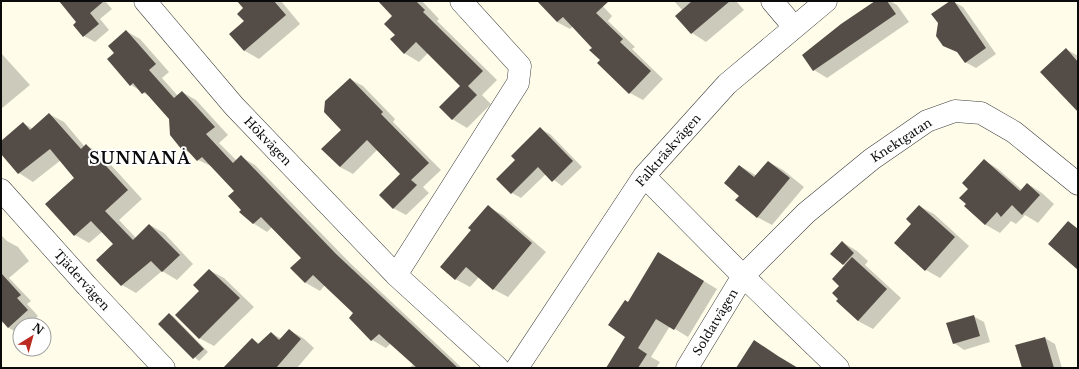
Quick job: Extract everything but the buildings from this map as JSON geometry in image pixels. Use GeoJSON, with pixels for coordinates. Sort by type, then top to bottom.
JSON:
{"type":"FeatureCollection","features":[{"type":"Feature","properties":{"kind":"street","name":"Hökvägen"},"geometry":{"type":"LineString","coordinates":[[144,1],[234,106],[396,275],[498,368]]}},
{"type":"Feature","properties":{"kind":"street"},"geometry":{"type":"LineString","coordinates":[[396,275],[518,83],[520,66],[462,1]]}},
{"type":"Feature","properties":{"kind":"street"},"geometry":{"type":"LineString","coordinates":[[772,1],[794,27]]}},
{"type":"Feature","properties":{"kind":"street","name":"Falkträskvägen"},"geometry":{"type":"LineString","coordinates":[[517,368],[644,176],[728,84],[826,1]]}},
{"type":"Feature","properties":{"kind":"street","name":"Knektgatan"},"geometry":{"type":"LineString","coordinates":[[743,276],[806,213],[872,159],[927,121],[955,111],[981,113],[1014,132],[1078,184]]}},
{"type":"Feature","properties":{"kind":"street"},"geometry":{"type":"LineString","coordinates":[[644,176],[743,276],[838,368]]}},
{"type":"Feature","properties":{"kind":"street","name":"Tjädervägen"},"geometry":{"type":"LineString","coordinates":[[1,190],[87,286],[164,368]]}},
{"type":"Feature","properties":{"kind":"street","name":"Soldatvägen"},"geometry":{"type":"LineString","coordinates":[[687,368],[743,276]]}},
{"type":"Feature","properties":{"kind":"district","name":"SUNNANÅ"},"geometry":{"type":"Point","coordinates":[140,158]}}]}
